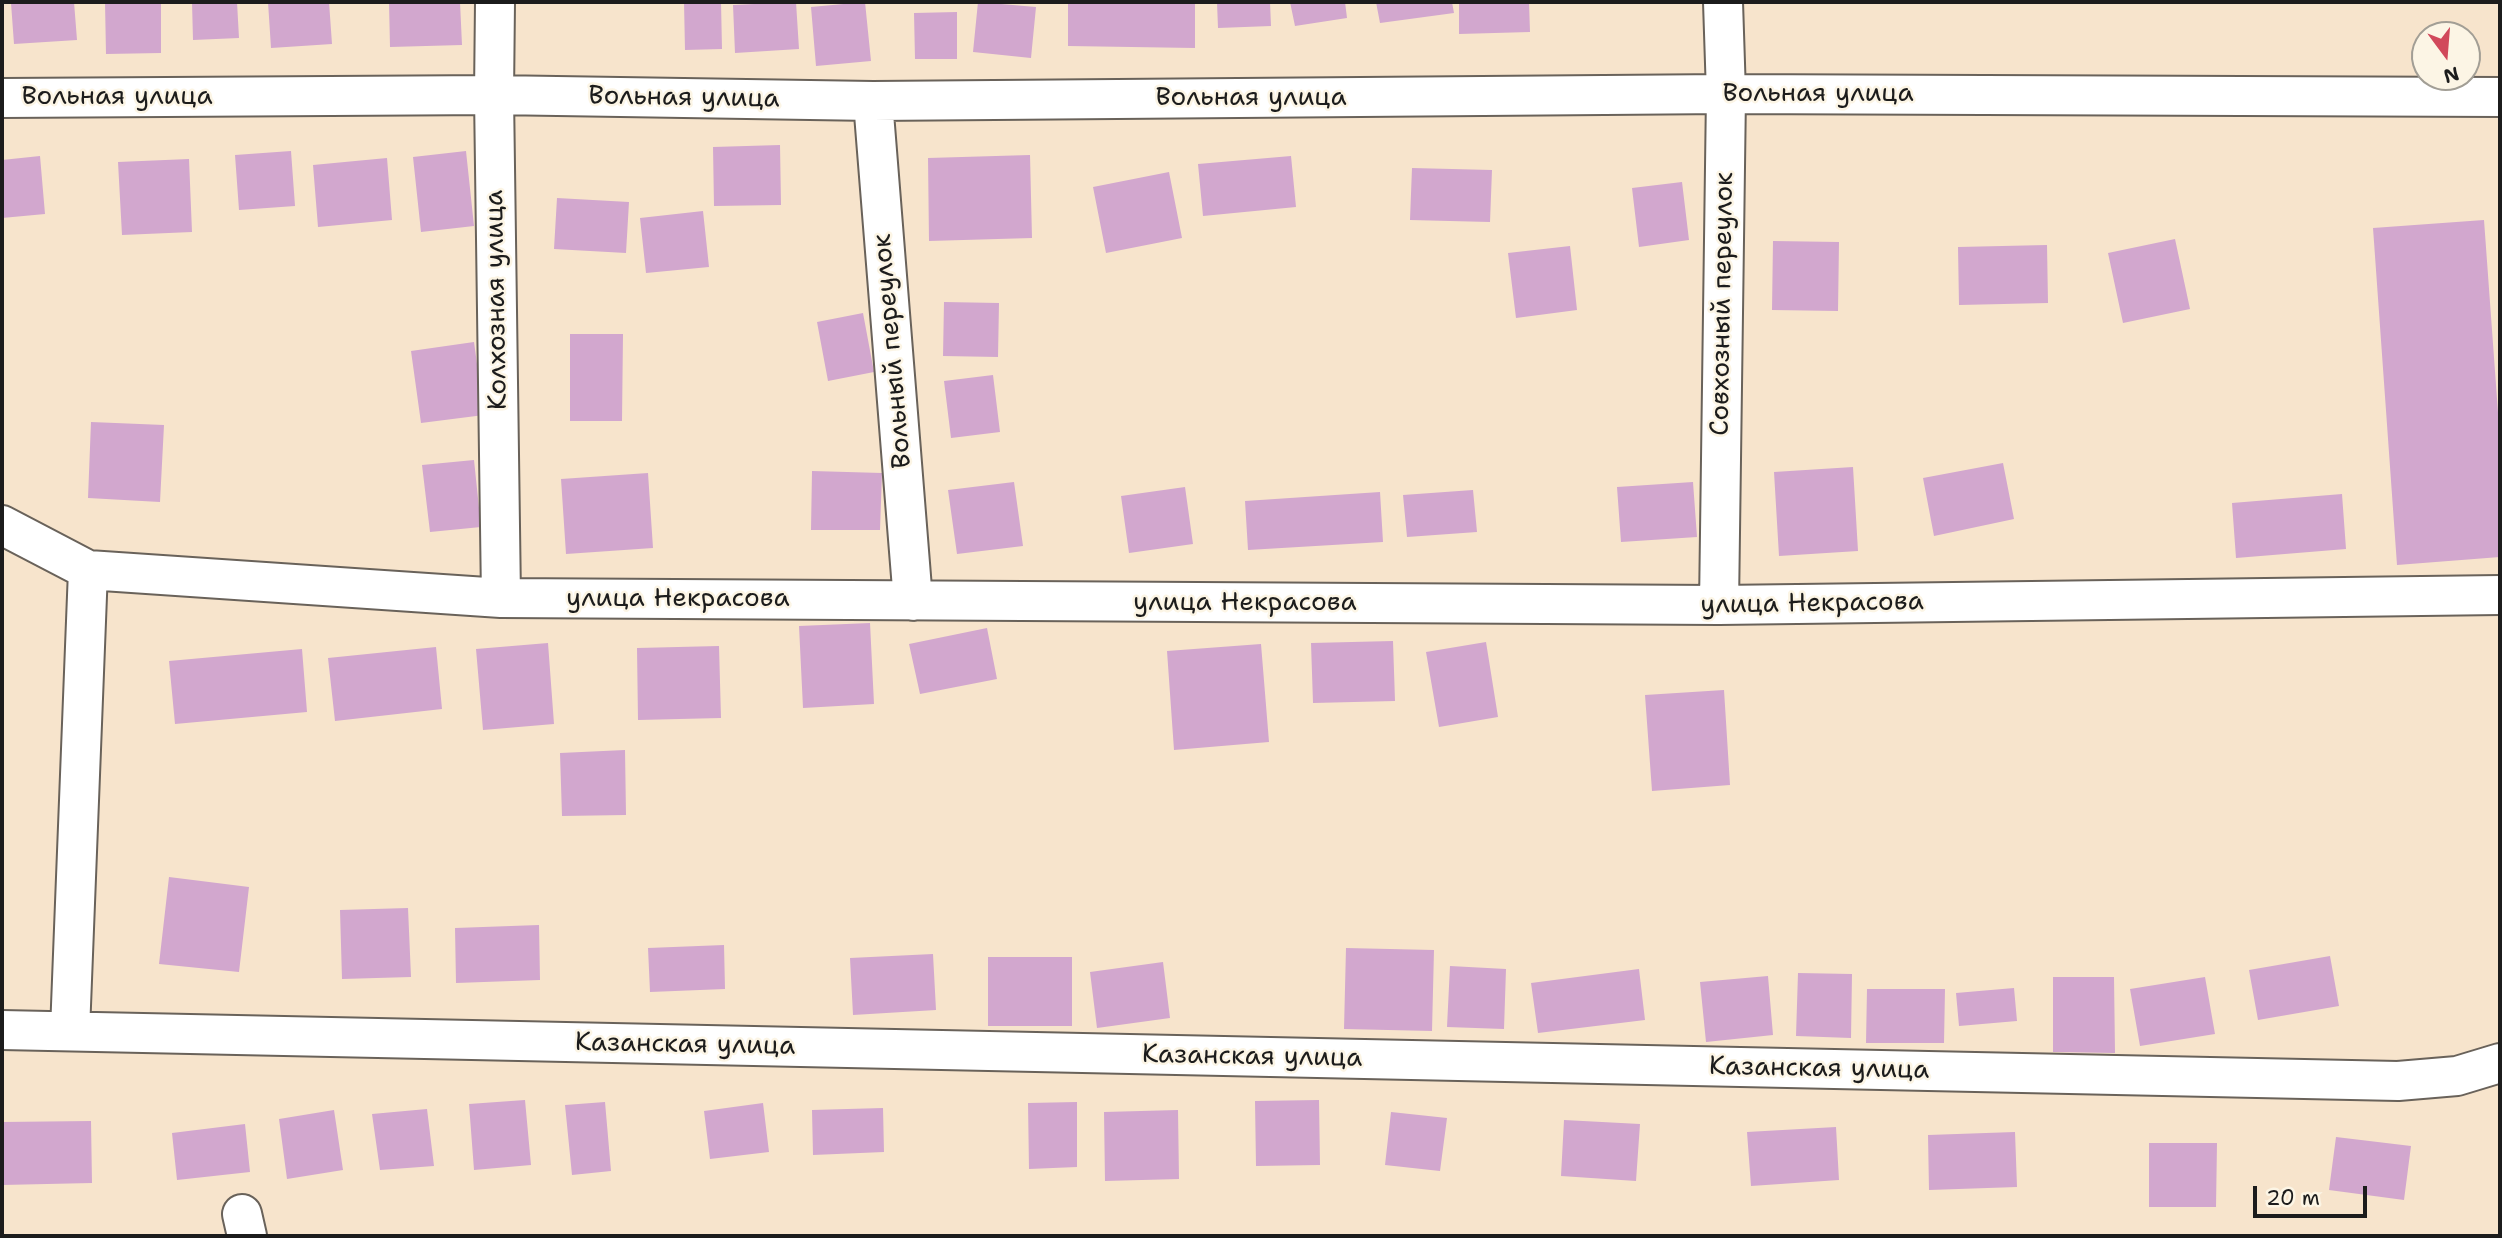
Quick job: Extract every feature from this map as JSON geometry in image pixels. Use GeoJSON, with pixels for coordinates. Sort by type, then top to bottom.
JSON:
{"type":"FeatureCollection","features":[{"type":"Feature","properties":{"kind":"street","name":"Колхозная улица"},"geometry":{"type":"LineString","coordinates":[[495,2],[501,598]]}},
{"type":"Feature","properties":{"kind":"street","name":"Совхозный переулок"},"geometry":{"type":"LineString","coordinates":[[1718,606],[1726,94],[1723,2]]}},
{"type":"Feature","properties":{"kind":"street","name":"Вольная улица"},"geometry":{"type":"LineString","coordinates":[[2,98],[494,95],[873,101],[1726,94],[2500,97]]}},
{"type":"Feature","properties":{"kind":"street","name":"Вольный переулок"},"geometry":{"type":"LineString","coordinates":[[873,101],[913,601]]}},
{"type":"Feature","properties":{"kind":"street","name":"улица Некрасова"},"geometry":{"type":"LineString","coordinates":[[2,525],[88,570],[501,598],[1718,606],[2500,595]]}},
{"type":"Feature","properties":{"kind":"street"},"geometry":{"type":"LineString","coordinates":[[70,1031],[88,570]]}},
{"type":"Feature","properties":{"kind":"street","name":"Казанская улица"},"geometry":{"type":"LineString","coordinates":[[2,1030],[2384,1081],[2457,1076],[2500,1063]]}},
{"type":"Feature","properties":{"kind":"building"},"geometry":{"type":"Polygon","coordinates":[[[74,2],[77,40],[14,44],[11,3],[74,2]]]}},
{"type":"Feature","properties":{"kind":"building"},"geometry":{"type":"Polygon","coordinates":[[[105,2],[161,2],[161,53],[106,54],[105,2]]]}},
{"type":"Feature","properties":{"kind":"building"},"geometry":{"type":"Polygon","coordinates":[[[192,2],[237,2],[239,38],[193,40],[192,2]]]}},
{"type":"Feature","properties":{"kind":"building"},"geometry":{"type":"Polygon","coordinates":[[[268,2],[329,2],[332,44],[271,48],[268,2]]]}},
{"type":"Feature","properties":{"kind":"building"},"geometry":{"type":"Polygon","coordinates":[[[389,2],[460,2],[462,45],[390,47],[389,2]]]}},
{"type":"Feature","properties":{"kind":"building"},"geometry":{"type":"Polygon","coordinates":[[[684,2],[721,2],[722,49],[685,50],[684,2]]]}},
{"type":"Feature","properties":{"kind":"building"},"geometry":{"type":"Polygon","coordinates":[[[796,2],[799,49],[735,53],[733,5],[796,2]]]}},
{"type":"Feature","properties":{"kind":"building"},"geometry":{"type":"Polygon","coordinates":[[[865,2],[871,61],[816,66],[811,7],[865,2]]]}},
{"type":"Feature","properties":{"kind":"building"},"geometry":{"type":"Polygon","coordinates":[[[978,2],[1036,7],[1031,58],[973,52],[978,2]]]}},
{"type":"Feature","properties":{"kind":"building"},"geometry":{"type":"Polygon","coordinates":[[[1068,2],[1195,2],[1195,48],[1068,46],[1068,2]]]}},
{"type":"Feature","properties":{"kind":"building"},"geometry":{"type":"Polygon","coordinates":[[[1217,2],[1270,2],[1271,26],[1218,28],[1217,2]]]}},
{"type":"Feature","properties":{"kind":"building"},"geometry":{"type":"Polygon","coordinates":[[[1290,2],[1345,2],[1347,18],[1295,26],[1290,2]]]}},
{"type":"Feature","properties":{"kind":"building"},"geometry":{"type":"Polygon","coordinates":[[[1376,2],[1452,2],[1454,13],[1380,23],[1376,2]]]}},
{"type":"Feature","properties":{"kind":"building"},"geometry":{"type":"Polygon","coordinates":[[[1459,2],[1529,2],[1530,32],[1459,34],[1459,2]]]}},
{"type":"Feature","properties":{"kind":"building"},"geometry":{"type":"Polygon","coordinates":[[[957,12],[957,59],[915,59],[914,13],[957,12]]]}},
{"type":"Feature","properties":{"kind":"building"},"geometry":{"type":"Polygon","coordinates":[[[780,145],[781,205],[714,206],[713,147],[780,145]]]}},
{"type":"Feature","properties":{"kind":"building"},"geometry":{"type":"Polygon","coordinates":[[[291,151],[295,206],[239,210],[235,155],[291,151]]]}},
{"type":"Feature","properties":{"kind":"building"},"geometry":{"type":"Polygon","coordinates":[[[466,151],[474,226],[421,232],[413,157],[466,151]]]}},
{"type":"Feature","properties":{"kind":"building"},"geometry":{"type":"Polygon","coordinates":[[[1030,155],[1032,238],[929,241],[928,158],[1030,155]]]}},
{"type":"Feature","properties":{"kind":"building"},"geometry":{"type":"Polygon","coordinates":[[[40,156],[45,214],[2,218],[2,160],[40,156]]]}},
{"type":"Feature","properties":{"kind":"building"},"geometry":{"type":"Polygon","coordinates":[[[1291,156],[1296,207],[1203,216],[1198,164],[1291,156]]]}},
{"type":"Feature","properties":{"kind":"building"},"geometry":{"type":"Polygon","coordinates":[[[387,158],[392,220],[318,227],[313,165],[387,158]]]}},
{"type":"Feature","properties":{"kind":"building"},"geometry":{"type":"Polygon","coordinates":[[[189,159],[192,232],[122,235],[118,162],[189,159]]]}},
{"type":"Feature","properties":{"kind":"building"},"geometry":{"type":"Polygon","coordinates":[[[1412,168],[1492,170],[1490,222],[1410,220],[1412,168]]]}},
{"type":"Feature","properties":{"kind":"building"},"geometry":{"type":"Polygon","coordinates":[[[1169,172],[1182,238],[1106,253],[1093,187],[1169,172]]]}},
{"type":"Feature","properties":{"kind":"building"},"geometry":{"type":"Polygon","coordinates":[[[1682,182],[1689,240],[1639,247],[1632,188],[1682,182]]]}},
{"type":"Feature","properties":{"kind":"building"},"geometry":{"type":"Polygon","coordinates":[[[557,198],[629,202],[626,253],[554,249],[557,198]]]}},
{"type":"Feature","properties":{"kind":"building"},"geometry":{"type":"Polygon","coordinates":[[[703,211],[709,267],[646,273],[640,218],[703,211]]]}},
{"type":"Feature","properties":{"kind":"building"},"geometry":{"type":"Polygon","coordinates":[[[2484,220],[2500,440],[2500,557],[2397,565],[2373,228],[2484,220]]]}},
{"type":"Feature","properties":{"kind":"building"},"geometry":{"type":"Polygon","coordinates":[[[2175,239],[2190,309],[2123,323],[2108,253],[2175,239]]]}},
{"type":"Feature","properties":{"kind":"building"},"geometry":{"type":"Polygon","coordinates":[[[1773,241],[1839,242],[1838,311],[1772,310],[1773,241]]]}},
{"type":"Feature","properties":{"kind":"building"},"geometry":{"type":"Polygon","coordinates":[[[2047,245],[2048,303],[1959,305],[1958,247],[2047,245]]]}},
{"type":"Feature","properties":{"kind":"building"},"geometry":{"type":"Polygon","coordinates":[[[1570,246],[1577,310],[1516,318],[1508,253],[1570,246]]]}},
{"type":"Feature","properties":{"kind":"building"},"geometry":{"type":"Polygon","coordinates":[[[944,302],[999,303],[998,357],[943,356],[944,302]]]}},
{"type":"Feature","properties":{"kind":"building"},"geometry":{"type":"Polygon","coordinates":[[[863,313],[874,372],[828,381],[817,322],[863,313]]]}},
{"type":"Feature","properties":{"kind":"building"},"geometry":{"type":"Polygon","coordinates":[[[570,334],[623,334],[622,421],[570,421],[570,334]]]}},
{"type":"Feature","properties":{"kind":"building"},"geometry":{"type":"Polygon","coordinates":[[[474,342],[484,415],[421,423],[411,351],[474,342]]]}},
{"type":"Feature","properties":{"kind":"building"},"geometry":{"type":"Polygon","coordinates":[[[993,375],[1000,432],[951,438],[944,381],[993,375]]]}},
{"type":"Feature","properties":{"kind":"building"},"geometry":{"type":"Polygon","coordinates":[[[91,422],[164,425],[160,502],[88,498],[91,422]]]}},
{"type":"Feature","properties":{"kind":"building"},"geometry":{"type":"Polygon","coordinates":[[[474,460],[481,527],[430,532],[422,465],[474,460]]]}},
{"type":"Feature","properties":{"kind":"building"},"geometry":{"type":"Polygon","coordinates":[[[2003,463],[2014,519],[1934,536],[1923,478],[2003,463]]]}},
{"type":"Feature","properties":{"kind":"building"},"geometry":{"type":"Polygon","coordinates":[[[1853,467],[1858,551],[1779,556],[1774,472],[1853,467]]]}},
{"type":"Feature","properties":{"kind":"building"},"geometry":{"type":"Polygon","coordinates":[[[812,471],[882,473],[880,530],[811,530],[812,471]]]}},
{"type":"Feature","properties":{"kind":"building"},"geometry":{"type":"Polygon","coordinates":[[[648,473],[653,548],[566,554],[561,479],[648,473]]]}},
{"type":"Feature","properties":{"kind":"building"},"geometry":{"type":"Polygon","coordinates":[[[1014,482],[1023,546],[957,554],[948,490],[1014,482]]]}},
{"type":"Feature","properties":{"kind":"building"},"geometry":{"type":"Polygon","coordinates":[[[1693,482],[1697,537],[1621,542],[1617,487],[1693,482]]]}},
{"type":"Feature","properties":{"kind":"building"},"geometry":{"type":"Polygon","coordinates":[[[1185,487],[1193,544],[1129,553],[1121,496],[1185,487]]]}},
{"type":"Feature","properties":{"kind":"building"},"geometry":{"type":"Polygon","coordinates":[[[1473,490],[1477,532],[1407,537],[1403,495],[1473,490]]]}},
{"type":"Feature","properties":{"kind":"building"},"geometry":{"type":"Polygon","coordinates":[[[1380,492],[1383,542],[1248,550],[1245,501],[1380,492]]]}},
{"type":"Feature","properties":{"kind":"building"},"geometry":{"type":"Polygon","coordinates":[[[2342,494],[2346,549],[2236,558],[2232,503],[2342,494]]]}},
{"type":"Feature","properties":{"kind":"building"},"geometry":{"type":"Polygon","coordinates":[[[870,623],[874,704],[803,708],[799,626],[870,623]]]}},
{"type":"Feature","properties":{"kind":"building"},"geometry":{"type":"Polygon","coordinates":[[[987,628],[997,679],[920,694],[909,644],[987,628]]]}},
{"type":"Feature","properties":{"kind":"building"},"geometry":{"type":"Polygon","coordinates":[[[1393,641],[1395,701],[1313,703],[1311,643],[1393,641]]]}},
{"type":"Feature","properties":{"kind":"building"},"geometry":{"type":"Polygon","coordinates":[[[1486,642],[1498,717],[1439,727],[1426,652],[1486,642]]]}},
{"type":"Feature","properties":{"kind":"building"},"geometry":{"type":"Polygon","coordinates":[[[548,643],[554,724],[483,730],[476,649],[548,643]]]}},
{"type":"Feature","properties":{"kind":"building"},"geometry":{"type":"Polygon","coordinates":[[[1261,644],[1269,742],[1174,750],[1167,651],[1261,644]]]}},
{"type":"Feature","properties":{"kind":"building"},"geometry":{"type":"Polygon","coordinates":[[[719,646],[721,718],[638,720],[637,648],[719,646]]]}},
{"type":"Feature","properties":{"kind":"building"},"geometry":{"type":"Polygon","coordinates":[[[436,647],[442,709],[335,721],[328,658],[436,647]]]}},
{"type":"Feature","properties":{"kind":"building"},"geometry":{"type":"Polygon","coordinates":[[[302,649],[307,712],[175,724],[169,661],[302,649]]]}},
{"type":"Feature","properties":{"kind":"building"},"geometry":{"type":"Polygon","coordinates":[[[1724,690],[1730,785],[1652,791],[1645,695],[1724,690]]]}},
{"type":"Feature","properties":{"kind":"building"},"geometry":{"type":"Polygon","coordinates":[[[625,750],[626,815],[562,816],[560,753],[625,750]]]}},
{"type":"Feature","properties":{"kind":"building"},"geometry":{"type":"Polygon","coordinates":[[[169,877],[249,887],[239,972],[159,964],[169,877]]]}},
{"type":"Feature","properties":{"kind":"building"},"geometry":{"type":"Polygon","coordinates":[[[408,908],[411,977],[342,979],[340,910],[408,908]]]}},
{"type":"Feature","properties":{"kind":"building"},"geometry":{"type":"Polygon","coordinates":[[[539,925],[540,980],[456,983],[455,928],[539,925]]]}},
{"type":"Feature","properties":{"kind":"building"},"geometry":{"type":"Polygon","coordinates":[[[724,945],[725,989],[650,992],[648,948],[724,945]]]}},
{"type":"Feature","properties":{"kind":"building"},"geometry":{"type":"Polygon","coordinates":[[[1346,948],[1434,950],[1432,1031],[1344,1029],[1346,948]]]}},
{"type":"Feature","properties":{"kind":"building"},"geometry":{"type":"Polygon","coordinates":[[[933,954],[936,1010],[853,1015],[850,958],[933,954]]]}},
{"type":"Feature","properties":{"kind":"building"},"geometry":{"type":"Polygon","coordinates":[[[2330,956],[2339,1006],[2258,1020],[2249,970],[2330,956]]]}},
{"type":"Feature","properties":{"kind":"building"},"geometry":{"type":"Polygon","coordinates":[[[988,957],[1072,957],[1072,1026],[988,1026],[988,957]]]}},
{"type":"Feature","properties":{"kind":"building"},"geometry":{"type":"Polygon","coordinates":[[[1163,962],[1170,1018],[1097,1028],[1090,972],[1163,962]]]}},
{"type":"Feature","properties":{"kind":"building"},"geometry":{"type":"Polygon","coordinates":[[[1450,966],[1506,969],[1504,1029],[1447,1027],[1450,966]]]}},
{"type":"Feature","properties":{"kind":"building"},"geometry":{"type":"Polygon","coordinates":[[[1639,969],[1645,1020],[1538,1033],[1531,983],[1639,969]]]}},
{"type":"Feature","properties":{"kind":"building"},"geometry":{"type":"Polygon","coordinates":[[[1798,973],[1852,974],[1851,1038],[1796,1036],[1798,973]]]}},
{"type":"Feature","properties":{"kind":"building"},"geometry":{"type":"Polygon","coordinates":[[[1768,976],[1773,1035],[1706,1042],[1700,982],[1768,976]]]}},
{"type":"Feature","properties":{"kind":"building"},"geometry":{"type":"Polygon","coordinates":[[[2053,977],[2114,977],[2115,1053],[2053,1052],[2053,977]]]}},
{"type":"Feature","properties":{"kind":"building"},"geometry":{"type":"Polygon","coordinates":[[[2205,977],[2215,1034],[2140,1046],[2130,989],[2205,977]]]}},
{"type":"Feature","properties":{"kind":"building"},"geometry":{"type":"Polygon","coordinates":[[[2014,988],[2017,1021],[1959,1026],[1956,993],[2014,988]]]}},
{"type":"Feature","properties":{"kind":"building"},"geometry":{"type":"Polygon","coordinates":[[[1867,989],[1945,989],[1944,1043],[1866,1043],[1867,989]]]}},
{"type":"Feature","properties":{"kind":"building"},"geometry":{"type":"Polygon","coordinates":[[[525,1100],[531,1165],[474,1170],[469,1104],[525,1100]]]}},
{"type":"Feature","properties":{"kind":"building"},"geometry":{"type":"Polygon","coordinates":[[[1319,1100],[1320,1165],[1256,1166],[1255,1101],[1319,1100]]]}},
{"type":"Feature","properties":{"kind":"building"},"geometry":{"type":"Polygon","coordinates":[[[605,1102],[611,1171],[572,1175],[565,1105],[605,1102]]]}},
{"type":"Feature","properties":{"kind":"building"},"geometry":{"type":"Polygon","coordinates":[[[1077,1102],[1077,1167],[1029,1169],[1028,1103],[1077,1102]]]}},
{"type":"Feature","properties":{"kind":"building"},"geometry":{"type":"Polygon","coordinates":[[[763,1103],[769,1152],[710,1159],[704,1111],[763,1103]]]}},
{"type":"Feature","properties":{"kind":"building"},"geometry":{"type":"Polygon","coordinates":[[[883,1108],[884,1152],[813,1155],[812,1110],[883,1108]]]}},
{"type":"Feature","properties":{"kind":"building"},"geometry":{"type":"Polygon","coordinates":[[[427,1109],[434,1166],[380,1170],[372,1114],[427,1109]]]}},
{"type":"Feature","properties":{"kind":"building"},"geometry":{"type":"Polygon","coordinates":[[[334,1110],[343,1170],[287,1179],[279,1119],[334,1110]]]}},
{"type":"Feature","properties":{"kind":"building"},"geometry":{"type":"Polygon","coordinates":[[[1178,1110],[1179,1179],[1105,1181],[1104,1112],[1178,1110]]]}},
{"type":"Feature","properties":{"kind":"building"},"geometry":{"type":"Polygon","coordinates":[[[1391,1112],[1447,1118],[1440,1171],[1385,1165],[1391,1112]]]}},
{"type":"Feature","properties":{"kind":"building"},"geometry":{"type":"Polygon","coordinates":[[[1564,1120],[1640,1124],[1636,1181],[1561,1176],[1564,1120]]]}},
{"type":"Feature","properties":{"kind":"building"},"geometry":{"type":"Polygon","coordinates":[[[91,1121],[92,1183],[2,1185],[2,1122],[91,1121]]]}},
{"type":"Feature","properties":{"kind":"building"},"geometry":{"type":"Polygon","coordinates":[[[245,1124],[250,1172],[177,1180],[172,1133],[245,1124]]]}},
{"type":"Feature","properties":{"kind":"building"},"geometry":{"type":"Polygon","coordinates":[[[1836,1127],[1839,1180],[1751,1186],[1747,1132],[1836,1127]]]}},
{"type":"Feature","properties":{"kind":"building"},"geometry":{"type":"Polygon","coordinates":[[[2015,1132],[2017,1187],[1929,1190],[1928,1135],[2015,1132]]]}},
{"type":"Feature","properties":{"kind":"building"},"geometry":{"type":"Polygon","coordinates":[[[2336,1137],[2411,1146],[2404,1200],[2329,1190],[2336,1137]]]}},
{"type":"Feature","properties":{"kind":"building"},"geometry":{"type":"Polygon","coordinates":[[[2149,1143],[2217,1143],[2216,1207],[2149,1207],[2149,1143]]]}}]}
